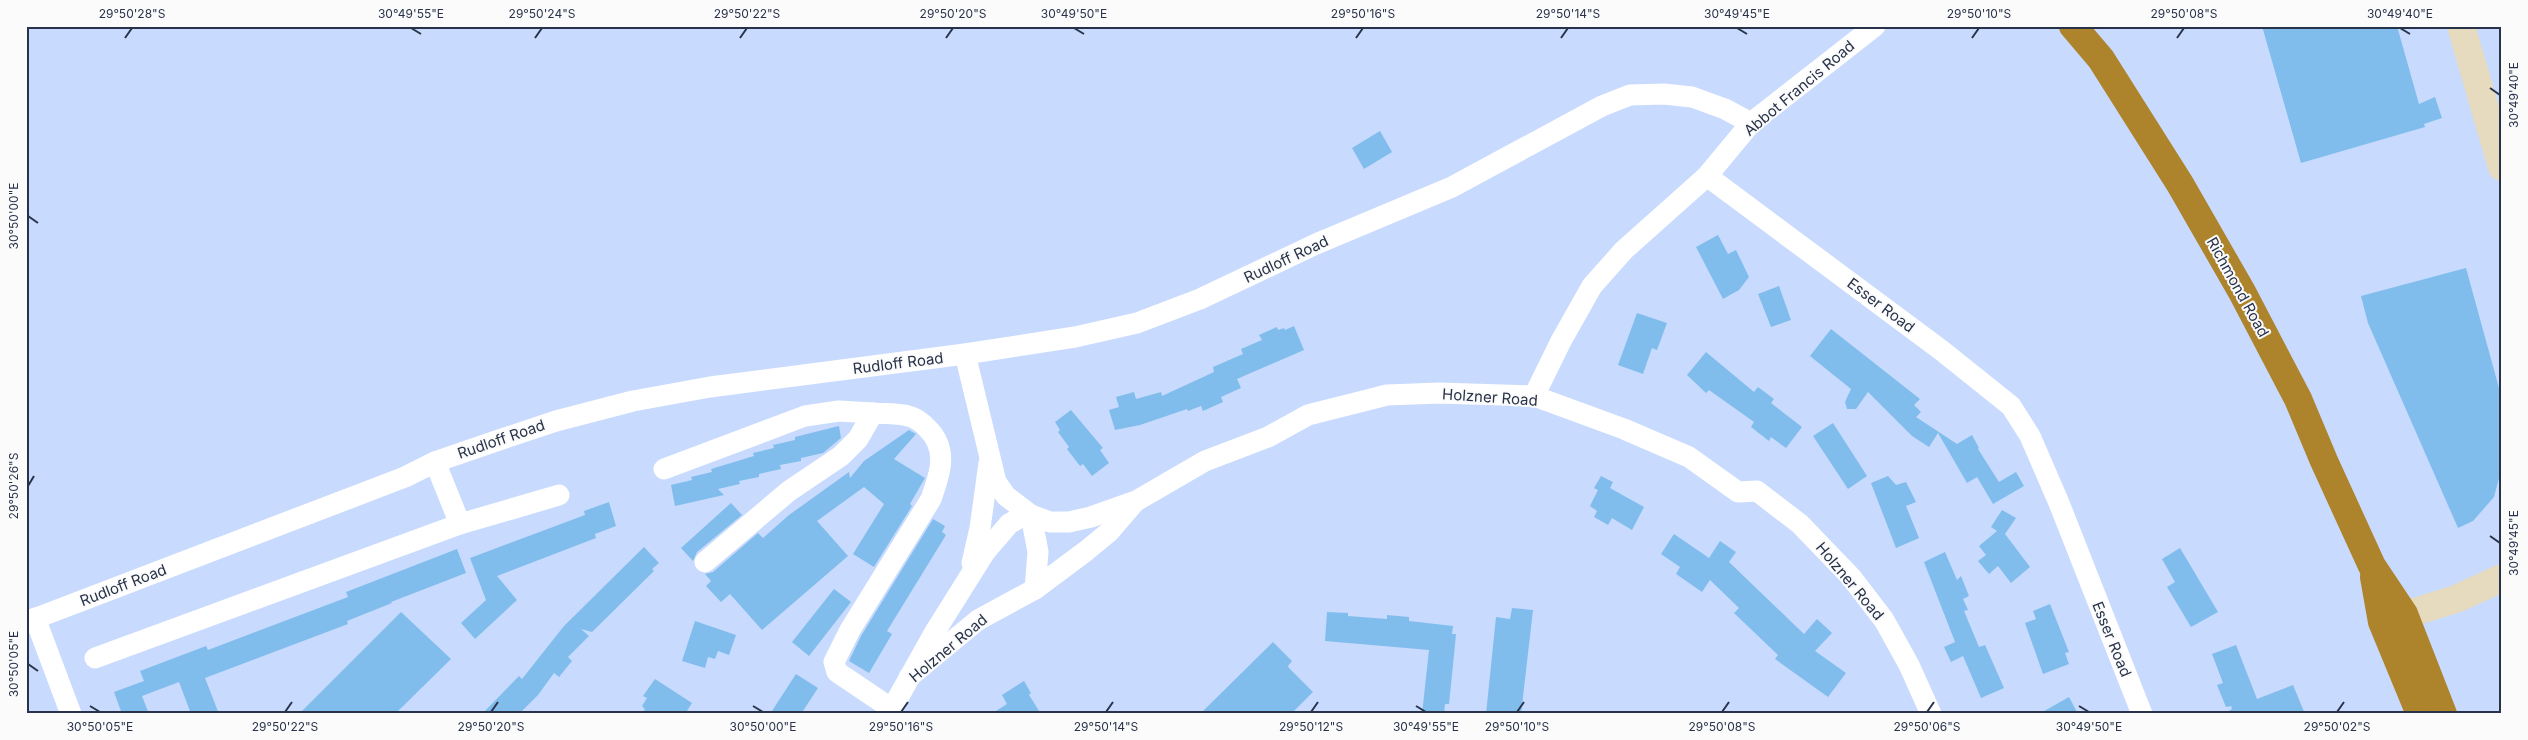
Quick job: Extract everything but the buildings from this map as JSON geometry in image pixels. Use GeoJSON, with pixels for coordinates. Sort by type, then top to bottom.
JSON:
{"type":"FeatureCollection","features":[{"type":"Feature","properties":{"kind":"highway","name":"Richmond Road"},"geometry":{"type":"LineString","coordinates":[[2072,26],[2101,59],[2180,184],[2242,292],[2298,399],[2393,618],[2444,714]]}},
{"type":"Feature","properties":{"kind":"highway","name":"Richmond Road"},"geometry":{"type":"LineString","coordinates":[[2393,618],[2420,714]]}},
{"type":"Feature","properties":{"kind":"street","name":"Abbot Francis Road"},"geometry":{"type":"LineString","coordinates":[[1708,176],[1751,123],[1875,26]]}},
{"type":"Feature","properties":{"kind":"street"},"geometry":{"type":"LineString","coordinates":[[2461,26],[2502,167]]}},
{"type":"Feature","properties":{"kind":"street","name":"Rudloff Road"},"geometry":{"type":"LineString","coordinates":[[31,620],[405,477],[435,462],[556,421],[633,400],[710,387],[965,354],[1075,337],[1137,323],[1200,298],[1316,244],[1452,187],[1585,114],[1630,95],[1664,94],[1692,97],[1725,109],[1751,123]]}},
{"type":"Feature","properties":{"kind":"street"},"geometry":{"type":"LineString","coordinates":[[1534,396],[1561,341],[1592,286],[1624,250],[1708,176]]}},
{"type":"Feature","properties":{"kind":"street","name":"Esser Road"},"geometry":{"type":"LineString","coordinates":[[1708,176],[1941,350],[2011,406],[2030,436],[2059,503],[2142,714]]}},
{"type":"Feature","properties":{"kind":"street","name":"Holzner Road"},"geometry":{"type":"LineString","coordinates":[[965,354],[996,482],[1006,496],[1031,515],[1050,522],[1068,522],[1091,517],[1136,500],[1204,461],[1268,437],[1317,413],[1387,395],[1439,393],[1534,396],[1624,429],[1689,458],[1738,492],[1757,491],[1800,524],[1851,577],[1884,620],[1931,714]]}},
{"type":"Feature","properties":{"kind":"street"},"geometry":{"type":"LineString","coordinates":[[664,468],[805,416],[839,411],[909,416],[924,425],[937,438],[941,455],[939,477],[931,499],[850,630],[834,662],[837,672],[890,712]]}},
{"type":"Feature","properties":{"kind":"street"},"geometry":{"type":"LineString","coordinates":[[705,562],[789,490],[841,456],[858,439],[873,413]]}},
{"type":"Feature","properties":{"kind":"street"},"geometry":{"type":"LineString","coordinates":[[963,587],[976,550],[989,459]]}},
{"type":"Feature","properties":{"kind":"street"},"geometry":{"type":"LineString","coordinates":[[435,462],[460,524]]}},
{"type":"Feature","properties":{"kind":"street"},"geometry":{"type":"LineString","coordinates":[[95,658],[460,524],[559,495]]}},
{"type":"Feature","properties":{"kind":"street","name":"Holzner Road"},"geometry":{"type":"LineString","coordinates":[[890,712],[909,678],[978,620],[1035,588],[1109,532],[1136,500]]}},
{"type":"Feature","properties":{"kind":"street"},"geometry":{"type":"LineString","coordinates":[[909,678],[985,552],[1005,529],[1019,518],[1031,515],[1038,552],[1035,588]]}},
{"type":"Feature","properties":{"kind":"street"},"geometry":{"type":"LineString","coordinates":[[2393,618],[2456,598],[2502,578]]}},
{"type":"Feature","properties":{"kind":"street"},"geometry":{"type":"LineString","coordinates":[[31,620],[70,714]]}}]}
